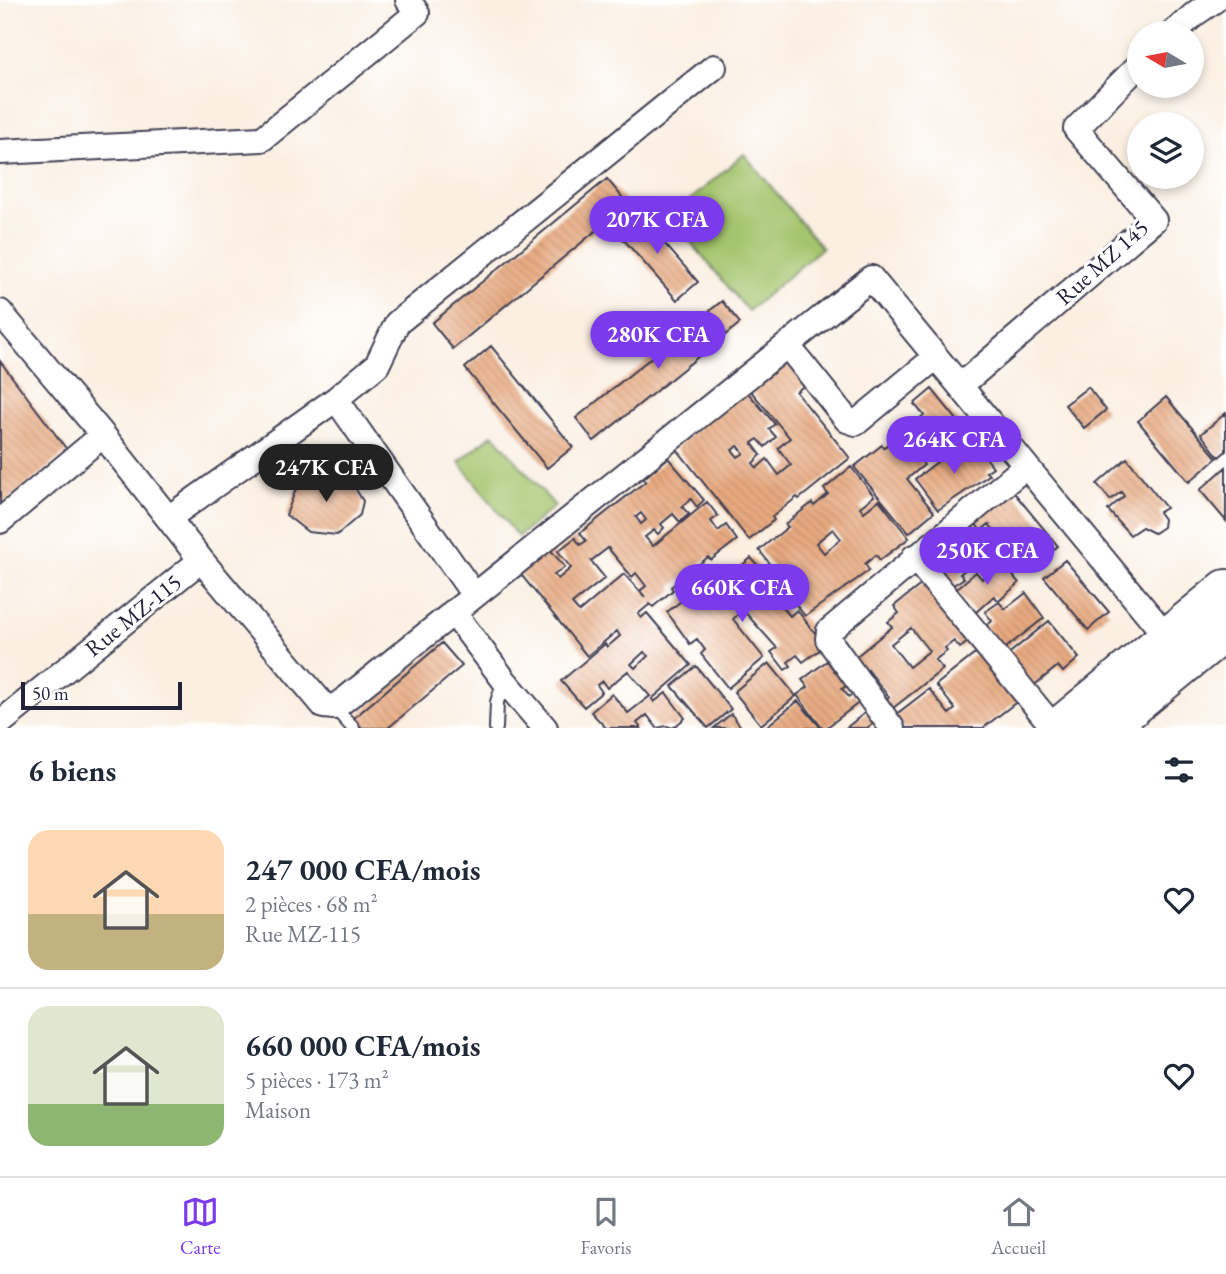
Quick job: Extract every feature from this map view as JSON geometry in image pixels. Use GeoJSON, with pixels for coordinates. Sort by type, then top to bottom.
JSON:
{"type":"FeatureCollection","features":[{"type":"Feature","properties":{"kind":"main road"},"geometry":{"type":"LineString","coordinates":[[1056,728],[1226,589]]}},
{"type":"Feature","properties":{"kind":"main road"},"geometry":{"type":"LineString","coordinates":[[1107,728],[1226,630]]}},
{"type":"Feature","properties":{"kind":"street"},"geometry":{"type":"LineString","coordinates":[[0,152],[261,139],[416,13],[408,0]]}},
{"type":"Feature","properties":{"kind":"street"},"geometry":{"type":"LineString","coordinates":[[1184,21],[1199,4]]}},
{"type":"Feature","properties":{"kind":"street"},"geometry":{"type":"LineString","coordinates":[[170,517],[335,399],[377,365],[397,323],[714,67]]}},
{"type":"Feature","properties":{"kind":"street","name":"Rue MZ 145"},"geometry":{"type":"LineString","coordinates":[[960,386],[1154,220],[1076,129],[1127,77]]}},
{"type":"Feature","properties":{"kind":"street"},"geometry":{"type":"LineString","coordinates":[[0,312],[170,517],[201,560],[324,706],[334,707],[871,278],[1167,638]]}},
{"type":"Feature","properties":{"kind":"street"},"geometry":{"type":"LineString","coordinates":[[787,345],[847,420],[856,423],[936,357]]}},
{"type":"Feature","properties":{"kind":"street"},"geometry":{"type":"LineString","coordinates":[[335,399],[474,595]]}},
{"type":"Feature","properties":{"kind":"street"},"geometry":{"type":"LineString","coordinates":[[0,521],[103,435]]}},
{"type":"Feature","properties":{"kind":"street"},"geometry":{"type":"LineString","coordinates":[[892,728],[827,636],[829,631],[914,557],[1026,466]]}},
{"type":"Feature","properties":{"kind":"street"},"geometry":{"type":"LineString","coordinates":[[914,557],[1056,728]]}},
{"type":"Feature","properties":{"kind":"street","name":"Rue MZ-115"},"geometry":{"type":"LineString","coordinates":[[0,723],[201,560]]}},
{"type":"Feature","properties":{"kind":"street"},"geometry":{"type":"LineString","coordinates":[[453,612],[504,680],[545,728]]}},
{"type":"Feature","properties":{"kind":"lane"},"geometry":{"type":"LineString","coordinates":[[496,728],[497,702],[504,680]]}},
{"type":"Feature","properties":{"kind":"lane"},"geometry":{"type":"LineString","coordinates":[[334,707],[353,728]]}},
{"type":"Feature","properties":{"kind":"green space"},"geometry":{"type":"Polygon","coordinates":[[[744,154],[822,248],[748,311],[670,217],[744,154]]]}},
{"type":"Feature","properties":{"kind":"green space"},"geometry":{"type":"Polygon","coordinates":[[[493,434],[555,506],[518,537],[459,462],[493,434]]]}},
{"type":"Feature","properties":{"kind":"building"},"geometry":{"type":"Polygon","coordinates":[[[607,179],[628,204],[453,349],[432,323],[607,179]]]}},
{"type":"Feature","properties":{"kind":"building"},"geometry":{"type":"Polygon","coordinates":[[[637,212],[698,282],[677,300],[616,231],[637,212]]]}},
{"type":"Feature","properties":{"kind":"building"},"geometry":{"type":"Polygon","coordinates":[[[722,301],[740,323],[594,441],[576,418],[722,301]]]}},
{"type":"Feature","properties":{"kind":"building"},"geometry":{"type":"Polygon","coordinates":[[[491,346],[573,447],[547,468],[465,368],[491,346]]]}},
{"type":"Feature","properties":{"kind":"building"},"geometry":{"type":"Polygon","coordinates":[[[785,359],[806,384],[796,392],[850,458],[772,517],[774,520],[749,540],[676,448],[742,386],[775,424],[769,429],[776,437],[765,447],[758,439],[752,443],[761,455],[753,463],[757,468],[767,459],[779,475],[791,465],[778,448],[790,438],[749,389],[785,359]],[[738,446],[732,450],[738,457],[744,453],[738,446]]]}},
{"type":"Feature","properties":{"kind":"building"},"geometry":{"type":"Polygon","coordinates":[[[0,361],[68,451],[0,507],[0,361]]]}},
{"type":"Feature","properties":{"kind":"building"},"geometry":{"type":"Polygon","coordinates":[[[1088,387],[1106,410],[1084,428],[1065,405],[1088,387]]]}},
{"type":"Feature","properties":{"kind":"building"},"geometry":{"type":"Polygon","coordinates":[[[932,389],[962,426],[919,458],[924,465],[907,479],[934,512],[909,533],[854,467],[924,415],[914,404],[932,389]]]}},
{"type":"Feature","properties":{"kind":"building"},"geometry":{"type":"Polygon","coordinates":[[[1166,397],[1217,458],[1189,482],[1138,421],[1166,397]]]}},
{"type":"Feature","properties":{"kind":"building"},"geometry":{"type":"Polygon","coordinates":[[[1226,413],[1226,451],[1219,457],[1201,434],[1226,413]]]}},
{"type":"Feature","properties":{"kind":"building"},"geometry":{"type":"Polygon","coordinates":[[[975,443],[993,467],[986,472],[989,475],[938,510],[915,479],[950,452],[955,458],[975,443]]]}},
{"type":"Feature","properties":{"kind":"building"},"geometry":{"type":"Polygon","coordinates":[[[668,458],[704,500],[697,507],[691,499],[682,507],[689,514],[680,522],[673,514],[661,524],[664,528],[658,534],[654,530],[645,537],[653,546],[707,502],[718,516],[711,521],[718,531],[726,525],[737,540],[711,560],[708,557],[671,587],[673,590],[653,607],[650,604],[638,614],[641,618],[647,613],[691,665],[652,699],[654,702],[666,693],[685,718],[673,728],[657,728],[647,715],[637,723],[641,728],[606,728],[591,712],[612,694],[628,713],[650,696],[628,671],[607,688],[602,681],[597,685],[602,692],[584,707],[561,681],[605,644],[607,647],[620,636],[617,631],[587,656],[518,571],[548,547],[565,567],[554,575],[558,579],[571,568],[558,551],[575,538],[580,545],[586,541],[580,533],[646,481],[643,479],[668,458]],[[641,513],[636,517],[641,524],[646,520],[641,513]],[[608,548],[591,561],[605,578],[572,604],[579,612],[624,574],[645,597],[640,591],[646,586],[636,573],[632,577],[608,548]],[[644,652],[631,664],[635,668],[648,656],[644,652]]]}},
{"type":"Feature","properties":{"kind":"building"},"geometry":{"type":"Polygon","coordinates":[[[1127,458],[1166,508],[1159,512],[1164,519],[1163,527],[1154,533],[1142,527],[1130,535],[1108,510],[1124,496],[1121,492],[1110,500],[1097,484],[1127,458]]]}},
{"type":"Feature","properties":{"kind":"building"},"geometry":{"type":"Polygon","coordinates":[[[334,467],[355,488],[363,501],[360,515],[337,535],[308,532],[286,515],[296,489],[309,479],[334,467]]]}},
{"type":"Feature","properties":{"kind":"building"},"geometry":{"type":"Polygon","coordinates":[[[851,467],[874,496],[860,507],[864,512],[879,500],[909,538],[880,560],[876,555],[865,564],[869,570],[867,572],[805,616],[782,587],[786,584],[759,550],[788,527],[785,524],[828,494],[824,489],[851,467]],[[833,529],[816,543],[824,553],[841,539],[833,529]]]}},
{"type":"Feature","properties":{"kind":"building"},"geometry":{"type":"Polygon","coordinates":[[[1226,467],[1226,521],[1200,490],[1226,467]]]}},
{"type":"Feature","properties":{"kind":"building"},"geometry":{"type":"Polygon","coordinates":[[[1011,489],[1058,546],[1026,572],[1005,547],[996,555],[986,544],[997,535],[989,524],[981,531],[973,520],[1011,489]]]}},
{"type":"Feature","properties":{"kind":"building"},"geometry":{"type":"Polygon","coordinates":[[[966,520],[987,545],[983,549],[990,557],[978,566],[974,562],[960,574],[964,578],[947,589],[921,558],[966,520]]]}},
{"type":"Feature","properties":{"kind":"building"},"geometry":{"type":"Polygon","coordinates":[[[751,558],[761,569],[755,574],[790,616],[797,610],[825,646],[803,662],[797,655],[788,662],[791,666],[785,670],[771,652],[777,648],[743,610],[733,619],[764,658],[728,688],[701,654],[705,650],[697,639],[690,644],[667,612],[716,574],[722,582],[751,558]]]}},
{"type":"Feature","properties":{"kind":"building"},"geometry":{"type":"Polygon","coordinates":[[[999,559],[1019,583],[999,601],[994,596],[975,613],[955,590],[976,572],[982,579],[993,570],[990,567],[999,559]]]}},
{"type":"Feature","properties":{"kind":"building"},"geometry":{"type":"Polygon","coordinates":[[[1065,560],[1109,612],[1088,630],[1044,577],[1065,560]]]}},
{"type":"Feature","properties":{"kind":"building"},"geometry":{"type":"Polygon","coordinates":[[[927,580],[969,641],[960,648],[954,641],[945,648],[947,651],[935,660],[943,669],[888,712],[881,704],[889,697],[868,670],[863,674],[852,660],[892,627],[888,622],[899,613],[894,606],[927,580]],[[911,628],[891,644],[909,667],[929,651],[911,628]]]}},
{"type":"Feature","properties":{"kind":"building"},"geometry":{"type":"Polygon","coordinates":[[[1026,593],[1044,618],[1003,650],[985,627],[992,621],[985,612],[999,602],[1005,609],[1026,593]]]}},
{"type":"Feature","properties":{"kind":"building"},"geometry":{"type":"Polygon","coordinates":[[[1049,621],[1079,658],[1063,672],[1058,666],[1032,687],[1006,656],[1049,621]]]}},
{"type":"Feature","properties":{"kind":"building"},"geometry":{"type":"Polygon","coordinates":[[[442,643],[462,666],[388,728],[362,728],[354,718],[442,643]]]}},
{"type":"Feature","properties":{"kind":"building"},"geometry":{"type":"Polygon","coordinates":[[[980,650],[1019,700],[983,728],[904,728],[894,716],[929,689],[949,714],[955,709],[936,685],[980,650]]]}},
{"type":"Feature","properties":{"kind":"building"},"geometry":{"type":"Polygon","coordinates":[[[827,661],[846,686],[842,689],[849,697],[854,693],[861,701],[826,728],[822,728],[797,695],[808,687],[802,680],[827,661]]]}},
{"type":"Feature","properties":{"kind":"building"},"geometry":{"type":"Polygon","coordinates":[[[769,663],[796,696],[761,725],[734,692],[769,663]]]}},
{"type":"Feature","properties":{"kind":"building"},"geometry":{"type":"Polygon","coordinates":[[[696,666],[731,709],[708,728],[672,686],[696,666]]]}},
{"type":"Feature","properties":{"kind":"building"},"geometry":{"type":"Polygon","coordinates":[[[798,701],[821,728],[767,726],[798,701]]]}},
{"type":"Feature","properties":{"kind":"building"},"geometry":{"type":"Polygon","coordinates":[[[871,708],[879,719],[867,728],[846,728],[871,708]]]}},
{"type":"Feature","properties":{"kind":"building"},"geometry":{"type":"Polygon","coordinates":[[[731,714],[742,728],[714,728],[731,714]]]}}]}
